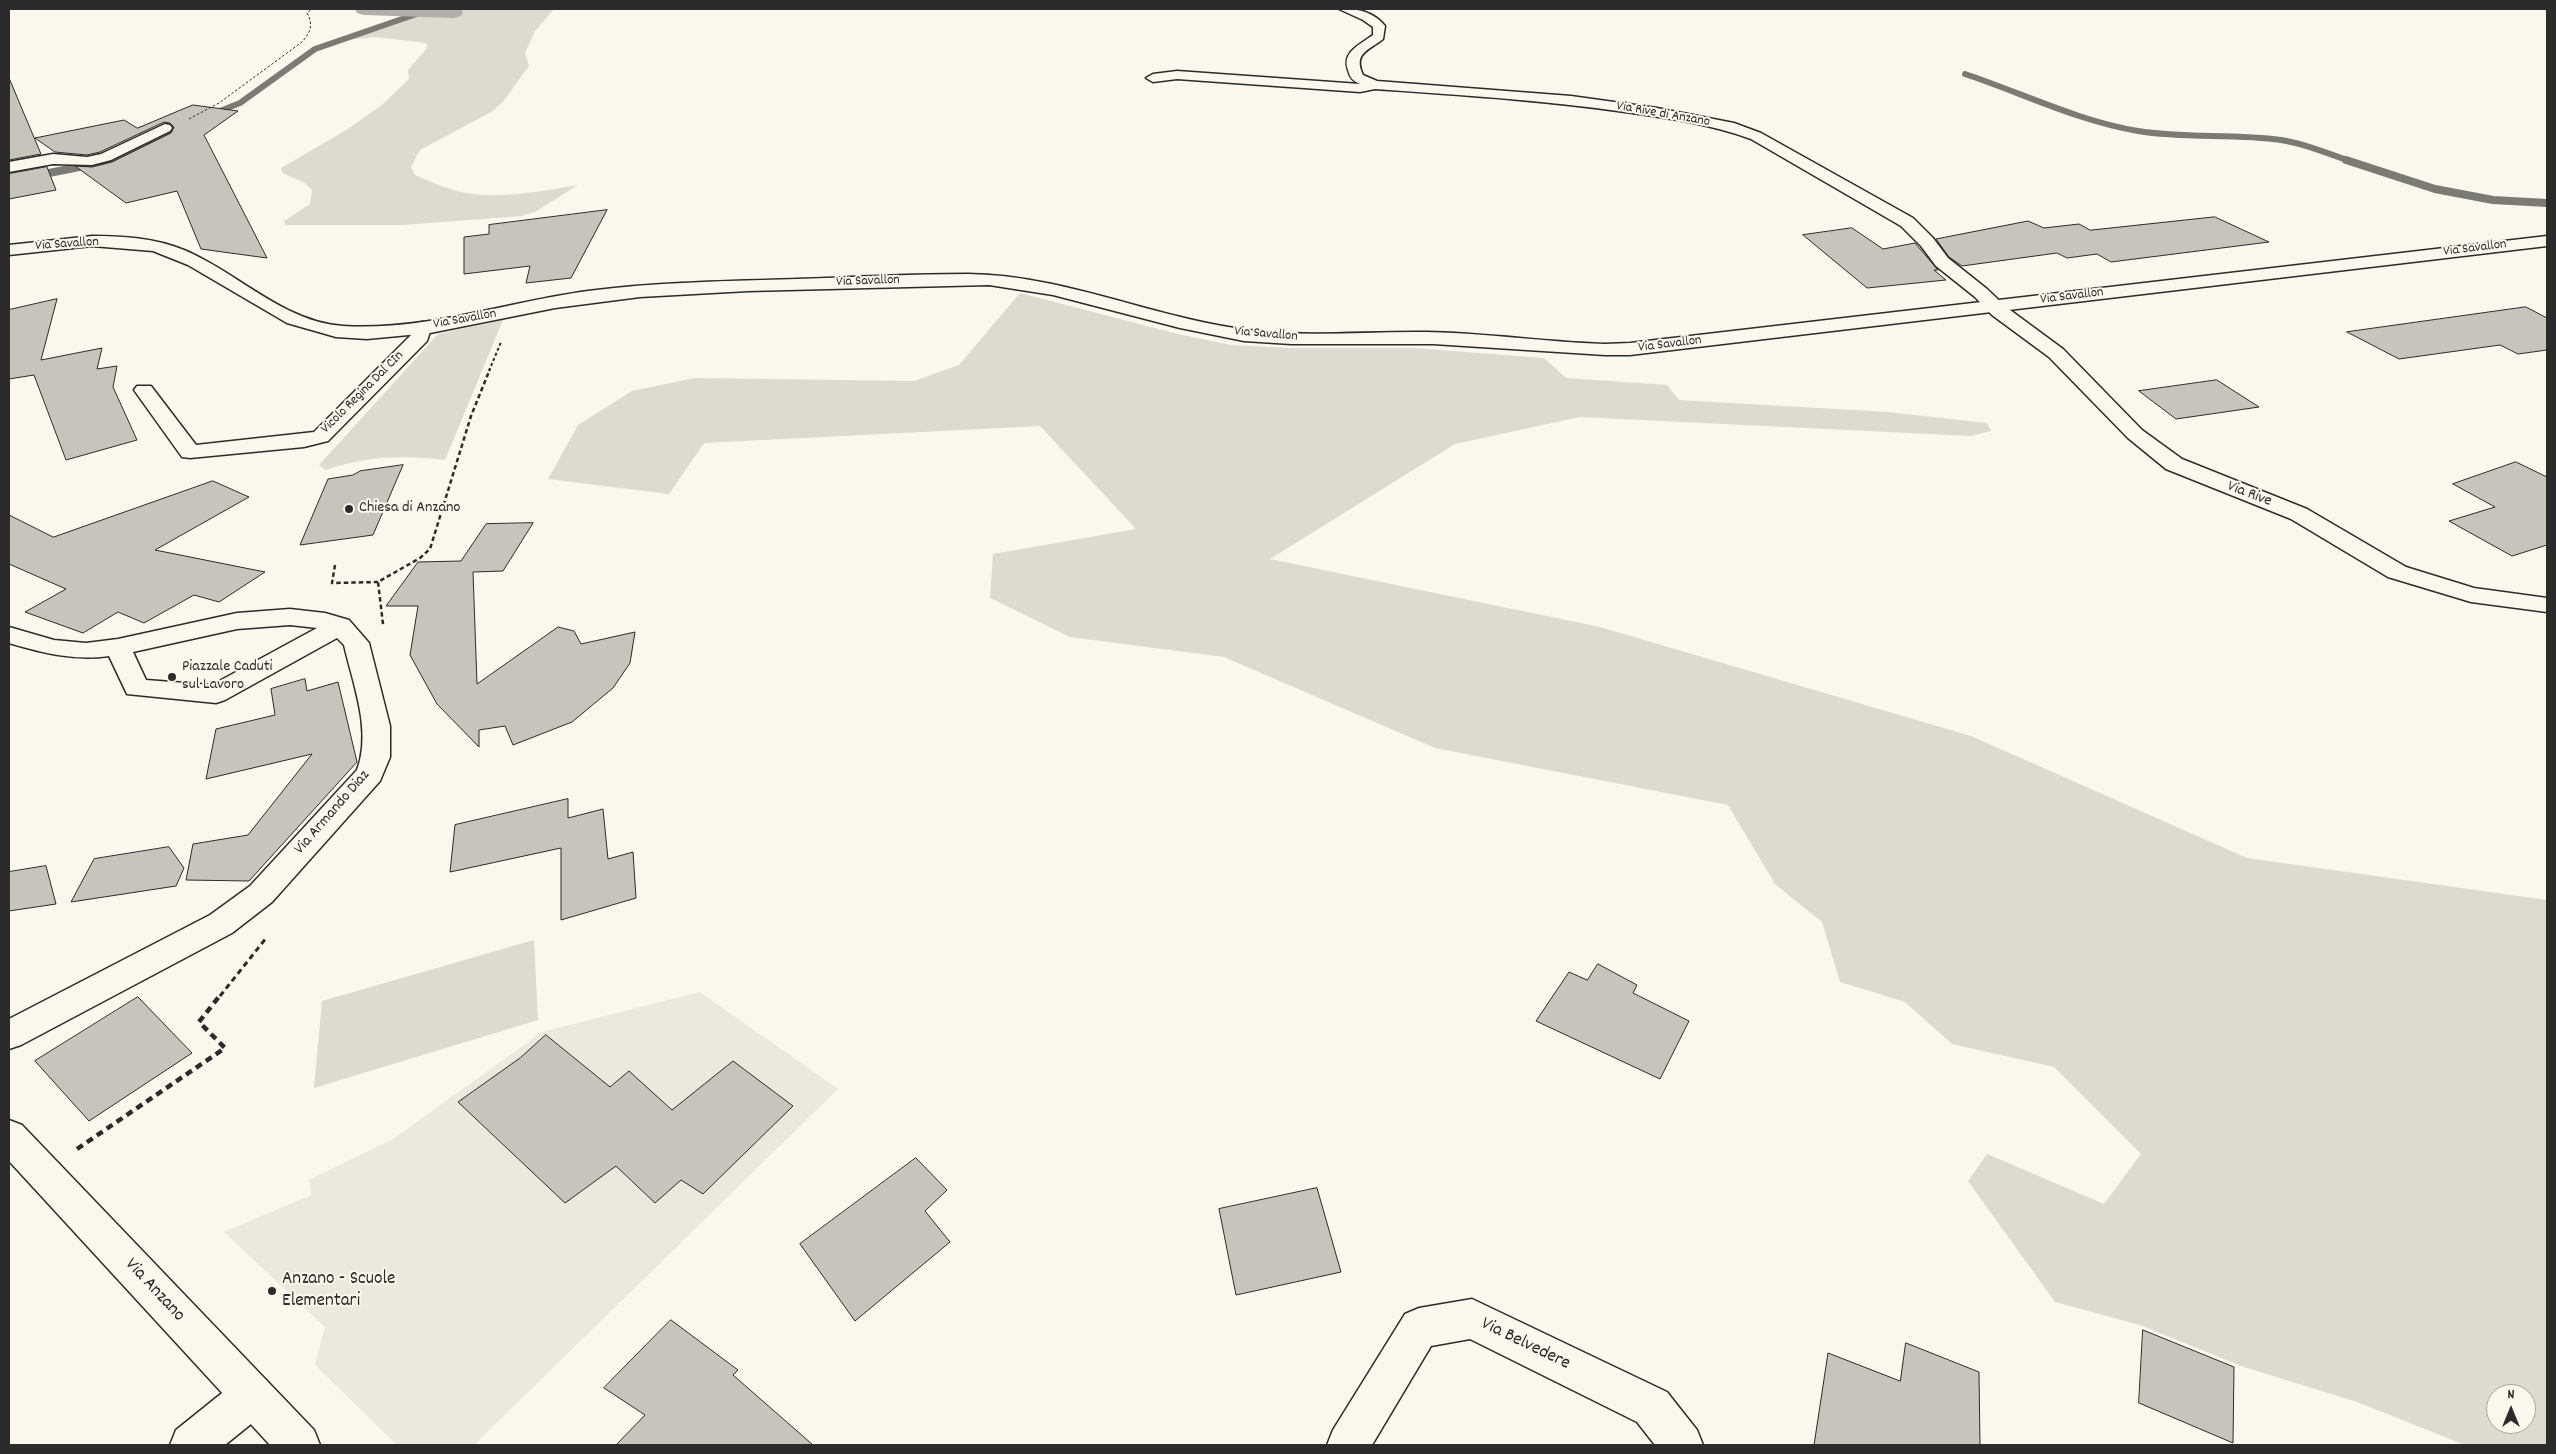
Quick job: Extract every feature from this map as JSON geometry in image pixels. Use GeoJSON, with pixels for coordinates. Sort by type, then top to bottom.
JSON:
{"type":"FeatureCollection","features":[{"type":"Feature","properties":{"kind":"street","name":"Via Rive di Anzano"},"geometry":{"type":"LineString","coordinates":[[1345,9],[1367,17],[1379,26],[1379,36],[1369,46],[1358,51],[1352,57],[1351,64],[1358,78],[1375,85],[1571,100],[1657,112],[1728,126],[1756,136],[1884,206],[1907,222],[1927,242],[1942,262],[1993,306]]}},
{"type":"Feature","properties":{"kind":"street"},"geometry":{"type":"LineString","coordinates":[[1153,78],[1177,75],[1360,88],[1375,85]]}},
{"type":"Feature","properties":{"kind":"street"},"geometry":{"type":"LineString","coordinates":[[9,167],[53,159],[87,162],[106,157],[165,128]]}},
{"type":"Feature","properties":{"kind":"street","name":"Via Savallon"},"geometry":{"type":"LineString","coordinates":[[9,250],[100,242],[148,244],[175,253],[295,320],[335,331],[376,332],[422,328],[582,298],[657,289],[989,280],[1021,282],[1193,325],[1244,335],[1296,338],[1441,338],[1587,351],[1630,350],[2547,240]]}},
{"type":"Feature","properties":{"kind":"street","name":"Via Rive"},"geometry":{"type":"LineString","coordinates":[[1993,306],[2056,353],[2135,434],[2174,464],[2299,514],[2397,572],[2471,595],[2547,606]]}},
{"type":"Feature","properties":{"kind":"street","name":"Vicolo Regina Dal CIn"},"geometry":{"type":"LineString","coordinates":[[144,390],[190,452],[304,441],[320,437],[331,428],[420,337],[422,328]]}},
{"type":"Feature","properties":{"kind":"street"},"geometry":{"type":"LineString","coordinates":[[9,635],[53,648],[86,651],[118,647],[237,622],[290,617],[325,621],[340,626]]}},
{"type":"Feature","properties":{"kind":"street"},"geometry":{"type":"LineString","coordinates":[[118,647],[136,688],[216,694],[340,626]]}},
{"type":"Feature","properties":{"kind":"street","name":"Via Armando Diaz"},"geometry":{"type":"LineString","coordinates":[[9,1035],[221,924],[262,894],[370,774],[376,757],[376,726],[356,643],[340,626]]}},
{"type":"Feature","properties":{"kind":"street","name":"Via Anzano"},"geometry":{"type":"LineString","coordinates":[[9,1136],[299,1445]]}},
{"type":"Feature","properties":{"kind":"street","name":"Via Belvedere"},"geometry":{"type":"LineString","coordinates":[[1348,1445],[1419,1328],[1472,1319],[1652,1406],[1682,1445]]}},
{"type":"Feature","properties":{"kind":"street"},"geometry":{"type":"LineString","coordinates":[[191,1445],[252,1396]]}},
{"type":"Feature","properties":{"kind":"path"},"geometry":{"type":"LineString","coordinates":[[165,128],[204,113],[228,98],[261,69],[307,37],[312,27],[311,18],[307,13],[312,9]]}},
{"type":"Feature","properties":{"kind":"path"},"geometry":{"type":"LineString","coordinates":[[335,565],[332,583],[378,582],[420,558],[430,549],[471,416],[514,311]]}},
{"type":"Feature","properties":{"kind":"path"},"geometry":{"type":"LineString","coordinates":[[378,582],[383,626]]}},
{"type":"Feature","properties":{"kind":"path"},"geometry":{"type":"LineString","coordinates":[[77,1149],[225,1048],[199,1022],[270,932]]}},
{"type":"Feature","properties":{"kind":"shaded area"},"geometry":{"type":"Polygon","coordinates":[[[464,9],[554,9],[535,31],[525,53],[529,66],[502,103],[491,112],[420,150],[411,167],[415,175],[453,190],[480,195],[522,194],[578,185],[535,212],[522,216],[403,225],[285,225],[284,221],[310,204],[312,190],[305,183],[283,173],[281,168],[348,129],[383,104],[409,79],[408,70],[428,47],[426,43],[376,37],[345,40],[373,28],[405,19],[424,15],[452,14],[464,9]]]}},
{"type":"Feature","properties":{"kind":"shaded area"},"geometry":{"type":"Polygon","coordinates":[[[1020,293],[1178,334],[1231,345],[1288,348],[1415,348],[1544,358],[1566,378],[1667,385],[1679,400],[1888,412],[1987,423],[1991,431],[1971,436],[1580,417],[1455,444],[1270,559],[1600,627],[1971,736],[2247,858],[2547,900],[2547,1445],[2465,1445],[2357,1402],[2244,1367],[2140,1325],[2055,1302],[1968,1181],[1987,1154],[2104,1204],[2141,1154],[2054,1067],[1952,1044],[1905,1002],[1840,982],[1822,922],[1775,884],[1728,805],[1435,748],[1224,657],[1070,637],[990,598],[993,554],[1136,529],[1040,426],[704,443],[669,494],[548,479],[578,425],[632,391],[694,378],[914,381],[959,365],[1020,293]]]}},
{"type":"Feature","properties":{"kind":"shaded area"},"geometry":{"type":"Polygon","coordinates":[[[503,320],[445,460],[415,457],[370,459],[326,470],[319,465],[438,334],[503,320]]]}},
{"type":"Feature","properties":{"kind":"shaded area"},"geometry":{"type":"Polygon","coordinates":[[[534,940],[538,1020],[314,1088],[322,1001],[534,940]]]}},
{"type":"Feature","properties":{"kind":"shaded area"},"geometry":{"type":"Polygon","coordinates":[[[700,992],[838,1089],[474,1445],[397,1445],[315,1365],[325,1327],[224,1232],[311,1195],[309,1180],[393,1139],[542,1032],[700,992]]]}},
{"type":"Feature","properties":{"kind":"building"},"geometry":{"type":"Polygon","coordinates":[[[9,78],[41,154],[9,160],[9,78]]]}},
{"type":"Feature","properties":{"kind":"building"},"geometry":{"type":"Polygon","coordinates":[[[193,105],[238,111],[204,135],[267,258],[201,249],[177,191],[126,203],[75,166],[92,167],[112,162],[171,133],[174,127],[170,123],[164,122],[100,152],[87,155],[55,152],[35,138],[124,120],[137,128],[193,105]]]}},
{"type":"Feature","properties":{"kind":"building"},"geometry":{"type":"Polygon","coordinates":[[[47,167],[56,190],[9,199],[9,174],[47,167]]]}},
{"type":"Feature","properties":{"kind":"building"},"geometry":{"type":"Polygon","coordinates":[[[607,210],[571,278],[526,283],[530,266],[464,274],[464,237],[489,234],[489,225],[607,210]]]}},
{"type":"Feature","properties":{"kind":"building"},"geometry":{"type":"Polygon","coordinates":[[[2215,217],[2269,242],[2111,262],[2097,254],[2067,258],[2057,253],[1962,266],[1949,257],[1936,239],[2028,221],[2044,228],[2079,224],[2090,230],[2215,217]]]}},
{"type":"Feature","properties":{"kind":"building"},"geometry":{"type":"Polygon","coordinates":[[[1852,228],[1883,249],[1915,243],[1938,270],[1934,270],[1946,280],[1867,288],[1803,235],[1852,228]]]}},
{"type":"Feature","properties":{"kind":"building"},"geometry":{"type":"Polygon","coordinates":[[[57,299],[41,360],[102,348],[97,369],[117,366],[113,387],[137,440],[66,460],[34,375],[9,379],[9,310],[57,299]]]}},
{"type":"Feature","properties":{"kind":"building"},"geometry":{"type":"Polygon","coordinates":[[[2526,307],[2547,318],[2547,350],[2518,354],[2500,345],[2399,359],[2347,332],[2526,307]]]}},
{"type":"Feature","properties":{"kind":"building"},"geometry":{"type":"Polygon","coordinates":[[[2217,380],[2259,407],[2176,419],[2139,391],[2217,380]]]}},
{"type":"Feature","properties":{"kind":"building"},"geometry":{"type":"Polygon","coordinates":[[[2516,462],[2547,477],[2547,545],[2512,556],[2449,521],[2495,507],[2453,484],[2516,462]]]}},
{"type":"Feature","properties":{"kind":"building"},"geometry":{"type":"Polygon","coordinates":[[[403,465],[373,535],[300,545],[328,479],[353,475],[360,471],[403,465]]]}},
{"type":"Feature","properties":{"kind":"building"},"geometry":{"type":"Polygon","coordinates":[[[213,481],[249,497],[155,550],[265,572],[219,602],[194,595],[144,623],[118,612],[83,633],[25,612],[66,589],[9,564],[9,515],[53,537],[213,481]]]}},
{"type":"Feature","properties":{"kind":"building"},"geometry":{"type":"Polygon","coordinates":[[[533,523],[503,571],[473,572],[477,684],[558,627],[574,631],[581,644],[635,632],[630,663],[613,688],[572,722],[513,745],[505,726],[479,730],[479,747],[437,704],[410,655],[418,606],[386,606],[418,562],[461,561],[486,524],[533,523]]]}},
{"type":"Feature","properties":{"kind":"building"},"geometry":{"type":"Polygon","coordinates":[[[305,679],[307,691],[338,682],[357,762],[249,881],[186,880],[193,844],[248,835],[312,754],[206,779],[216,729],[275,715],[271,689],[305,679]]]}},
{"type":"Feature","properties":{"kind":"building"},"geometry":{"type":"Polygon","coordinates":[[[568,799],[568,818],[603,809],[608,859],[633,852],[636,898],[561,920],[561,848],[450,872],[455,825],[568,799]]]}},
{"type":"Feature","properties":{"kind":"building"},"geometry":{"type":"Polygon","coordinates":[[[169,847],[184,868],[176,886],[71,902],[94,859],[169,847]]]}},
{"type":"Feature","properties":{"kind":"building"},"geometry":{"type":"Polygon","coordinates":[[[46,866],[56,904],[9,911],[9,872],[46,866]]]}},
{"type":"Feature","properties":{"kind":"building"},"geometry":{"type":"Polygon","coordinates":[[[1598,964],[1637,985],[1633,993],[1689,1021],[1660,1079],[1536,1021],[1569,972],[1587,980],[1598,964]]]}},
{"type":"Feature","properties":{"kind":"building"},"geometry":{"type":"Polygon","coordinates":[[[138,997],[192,1053],[89,1121],[35,1061],[138,997]]]}},
{"type":"Feature","properties":{"kind":"building"},"geometry":{"type":"Polygon","coordinates":[[[546,1035],[610,1087],[629,1071],[672,1110],[733,1061],[793,1106],[703,1194],[681,1180],[655,1203],[616,1166],[565,1203],[458,1102],[520,1058],[546,1035]]]}},
{"type":"Feature","properties":{"kind":"building"},"geometry":{"type":"Polygon","coordinates":[[[916,1158],[947,1190],[925,1211],[950,1242],[855,1321],[800,1244],[916,1158]]]}},
{"type":"Feature","properties":{"kind":"building"},"geometry":{"type":"Polygon","coordinates":[[[1317,1188],[1341,1272],[1236,1295],[1219,1209],[1317,1188]]]}},
{"type":"Feature","properties":{"kind":"building"},"geometry":{"type":"Polygon","coordinates":[[[671,1320],[738,1370],[733,1375],[813,1445],[616,1445],[645,1415],[604,1388],[671,1320]]]}},
{"type":"Feature","properties":{"kind":"building"},"geometry":{"type":"Polygon","coordinates":[[[2143,1330],[2234,1367],[2233,1443],[2139,1403],[2143,1330]]]}},
{"type":"Feature","properties":{"kind":"building"},"geometry":{"type":"Polygon","coordinates":[[[1906,1343],[1979,1372],[1980,1445],[1814,1445],[1828,1353],[1900,1381],[1906,1343]]]}},
{"type":"Feature","properties":{"kind":"waterway"},"geometry":{"type":"LineString","coordinates":[[364,9],[454,12]]}},
{"type":"Feature","properties":{"kind":"waterway"},"geometry":{"type":"LineString","coordinates":[[210,115],[240,103],[315,49],[431,9]]}},
{"type":"Feature","properties":{"kind":"waterway"},"geometry":{"type":"LineString","coordinates":[[1965,74],[2072,114],[2138,131],[2290,141],[2350,161]]}},
{"type":"Feature","properties":{"kind":"waterway"},"geometry":{"type":"LineString","coordinates":[[112,160],[187,124]]}},
{"type":"Feature","properties":{"kind":"waterway"},"geometry":{"type":"LineString","coordinates":[[9,181],[112,160]]}},
{"type":"Feature","properties":{"kind":"waterway"},"geometry":{"type":"LineString","coordinates":[[2346,160],[2435,189],[2493,200],[2547,203]]}},
{"type":"Feature","properties":{"kind":"place","name":"Chiesa di Anzano"},"geometry":{"type":"Point","coordinates":[349,509]}},
{"type":"Feature","properties":{"kind":"place","name":"Piazzale Caduti sul Lavoro"},"geometry":{"type":"Point","coordinates":[172,677]}},
{"type":"Feature","properties":{"kind":"place","name":"Anzano - Scuole Elementari"},"geometry":{"type":"Point","coordinates":[272,1291]}}]}
